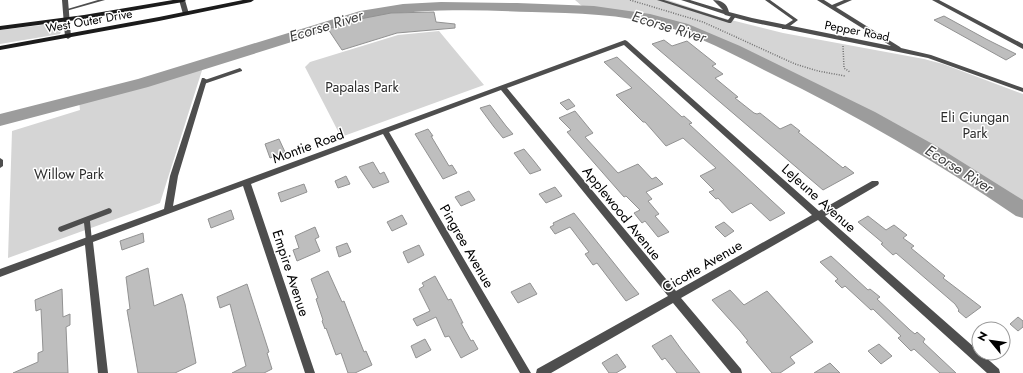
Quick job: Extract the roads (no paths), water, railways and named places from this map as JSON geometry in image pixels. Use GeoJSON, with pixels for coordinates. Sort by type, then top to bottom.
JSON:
{"type":"FeatureCollection","features":[{"type":"Feature","properties":{"kind":"main road","name":"West Outer Drive"},"geometry":{"type":"LineString","coordinates":[[0,28],[183,0]]}},
{"type":"Feature","properties":{"kind":"main road","name":"West Outer Drive"},"geometry":{"type":"LineString","coordinates":[[0,48],[68,37],[186,14],[229,2],[252,0]]}},
{"type":"Feature","properties":{"kind":"street"},"geometry":{"type":"LineString","coordinates":[[65,0],[68,37]]}},
{"type":"Feature","properties":{"kind":"street"},"geometry":{"type":"LineString","coordinates":[[183,0],[186,14]]}},
{"type":"Feature","properties":{"kind":"street","name":"Pepper Road"},"geometry":{"type":"LineString","coordinates":[[684,0],[734,16],[784,28],[944,60],[1023,90]]}},
{"type":"Feature","properties":{"kind":"street"},"geometry":{"type":"LineString","coordinates":[[716,0],[725,6],[727,14]]}},
{"type":"Feature","properties":{"kind":"street"},"geometry":{"type":"LineString","coordinates":[[820,0],[904,51]]}},
{"type":"Feature","properties":{"kind":"street"},"geometry":{"type":"LineString","coordinates":[[832,7],[849,0]]}},
{"type":"Feature","properties":{"kind":"street"},"geometry":{"type":"LineString","coordinates":[[935,0],[1023,47]]}},
{"type":"Feature","properties":{"kind":"street","name":"Montie Road"},"geometry":{"type":"LineString","coordinates":[[0,273],[385,132],[625,42]]}},
{"type":"Feature","properties":{"kind":"street","name":"LeJeune Avenue"},"geometry":{"type":"LineString","coordinates":[[625,42],[996,373]]}},
{"type":"Feature","properties":{"kind":"street"},"geometry":{"type":"LineString","coordinates":[[168,212],[174,176],[204,81]]}},
{"type":"Feature","properties":{"kind":"street","name":"Applewood Avenue"},"geometry":{"type":"LineString","coordinates":[[503,88],[737,373]]}},
{"type":"Feature","properties":{"kind":"street","name":"Pingree Avenue"},"geometry":{"type":"LineString","coordinates":[[385,132],[526,373]]}},
{"type":"Feature","properties":{"kind":"street","name":"Empire Avenue"},"geometry":{"type":"LineString","coordinates":[[246,182],[310,373]]}},
{"type":"Feature","properties":{"kind":"street","name":"Cicotte Avenue"},"geometry":{"type":"LineString","coordinates":[[541,373],[875,183]]}},
{"type":"Feature","properties":{"kind":"street"},"geometry":{"type":"LineString","coordinates":[[89,241],[102,373]]}},
{"type":"Feature","properties":{"kind":"lane"},"geometry":{"type":"LineString","coordinates":[[66,10],[103,0]]}},
{"type":"Feature","properties":{"kind":"lane"},"geometry":{"type":"LineString","coordinates":[[659,0],[729,22],[734,16]]}},
{"type":"Feature","properties":{"kind":"lane"},"geometry":{"type":"LineString","coordinates":[[767,0],[796,20],[784,28]]}},
{"type":"Feature","properties":{"kind":"lane"},"geometry":{"type":"LineString","coordinates":[[204,81],[240,70]]}},
{"type":"Feature","properties":{"kind":"lane"},"geometry":{"type":"LineString","coordinates":[[0,160],[0,166]]}},
{"type":"Feature","properties":{"kind":"lane"},"geometry":{"type":"LineString","coordinates":[[61,229],[109,211]]}},
{"type":"Feature","properties":{"kind":"lane"},"geometry":{"type":"LineString","coordinates":[[87,220],[89,241]]}},
{"type":"Feature","properties":{"kind":"waterway","name":"Ecorse River"},"geometry":{"type":"LineString","coordinates":[[0,120],[142,83],[365,14],[384,10],[441,6],[594,10],[650,18],[682,27],[722,43],[838,100],[901,134],[1023,210]]}},
{"type":"Feature","properties":{"kind":"park label","name":"Papalas Park"},"geometry":{"type":"Point","coordinates":[362,87]}},
{"type":"Feature","properties":{"kind":"park label","name":"Eli Ciungan Park"},"geometry":{"type":"Point","coordinates":[975,126]}},
{"type":"Feature","properties":{"kind":"park label","name":"Willow Park"},"geometry":{"type":"Point","coordinates":[69,174]}}]}
